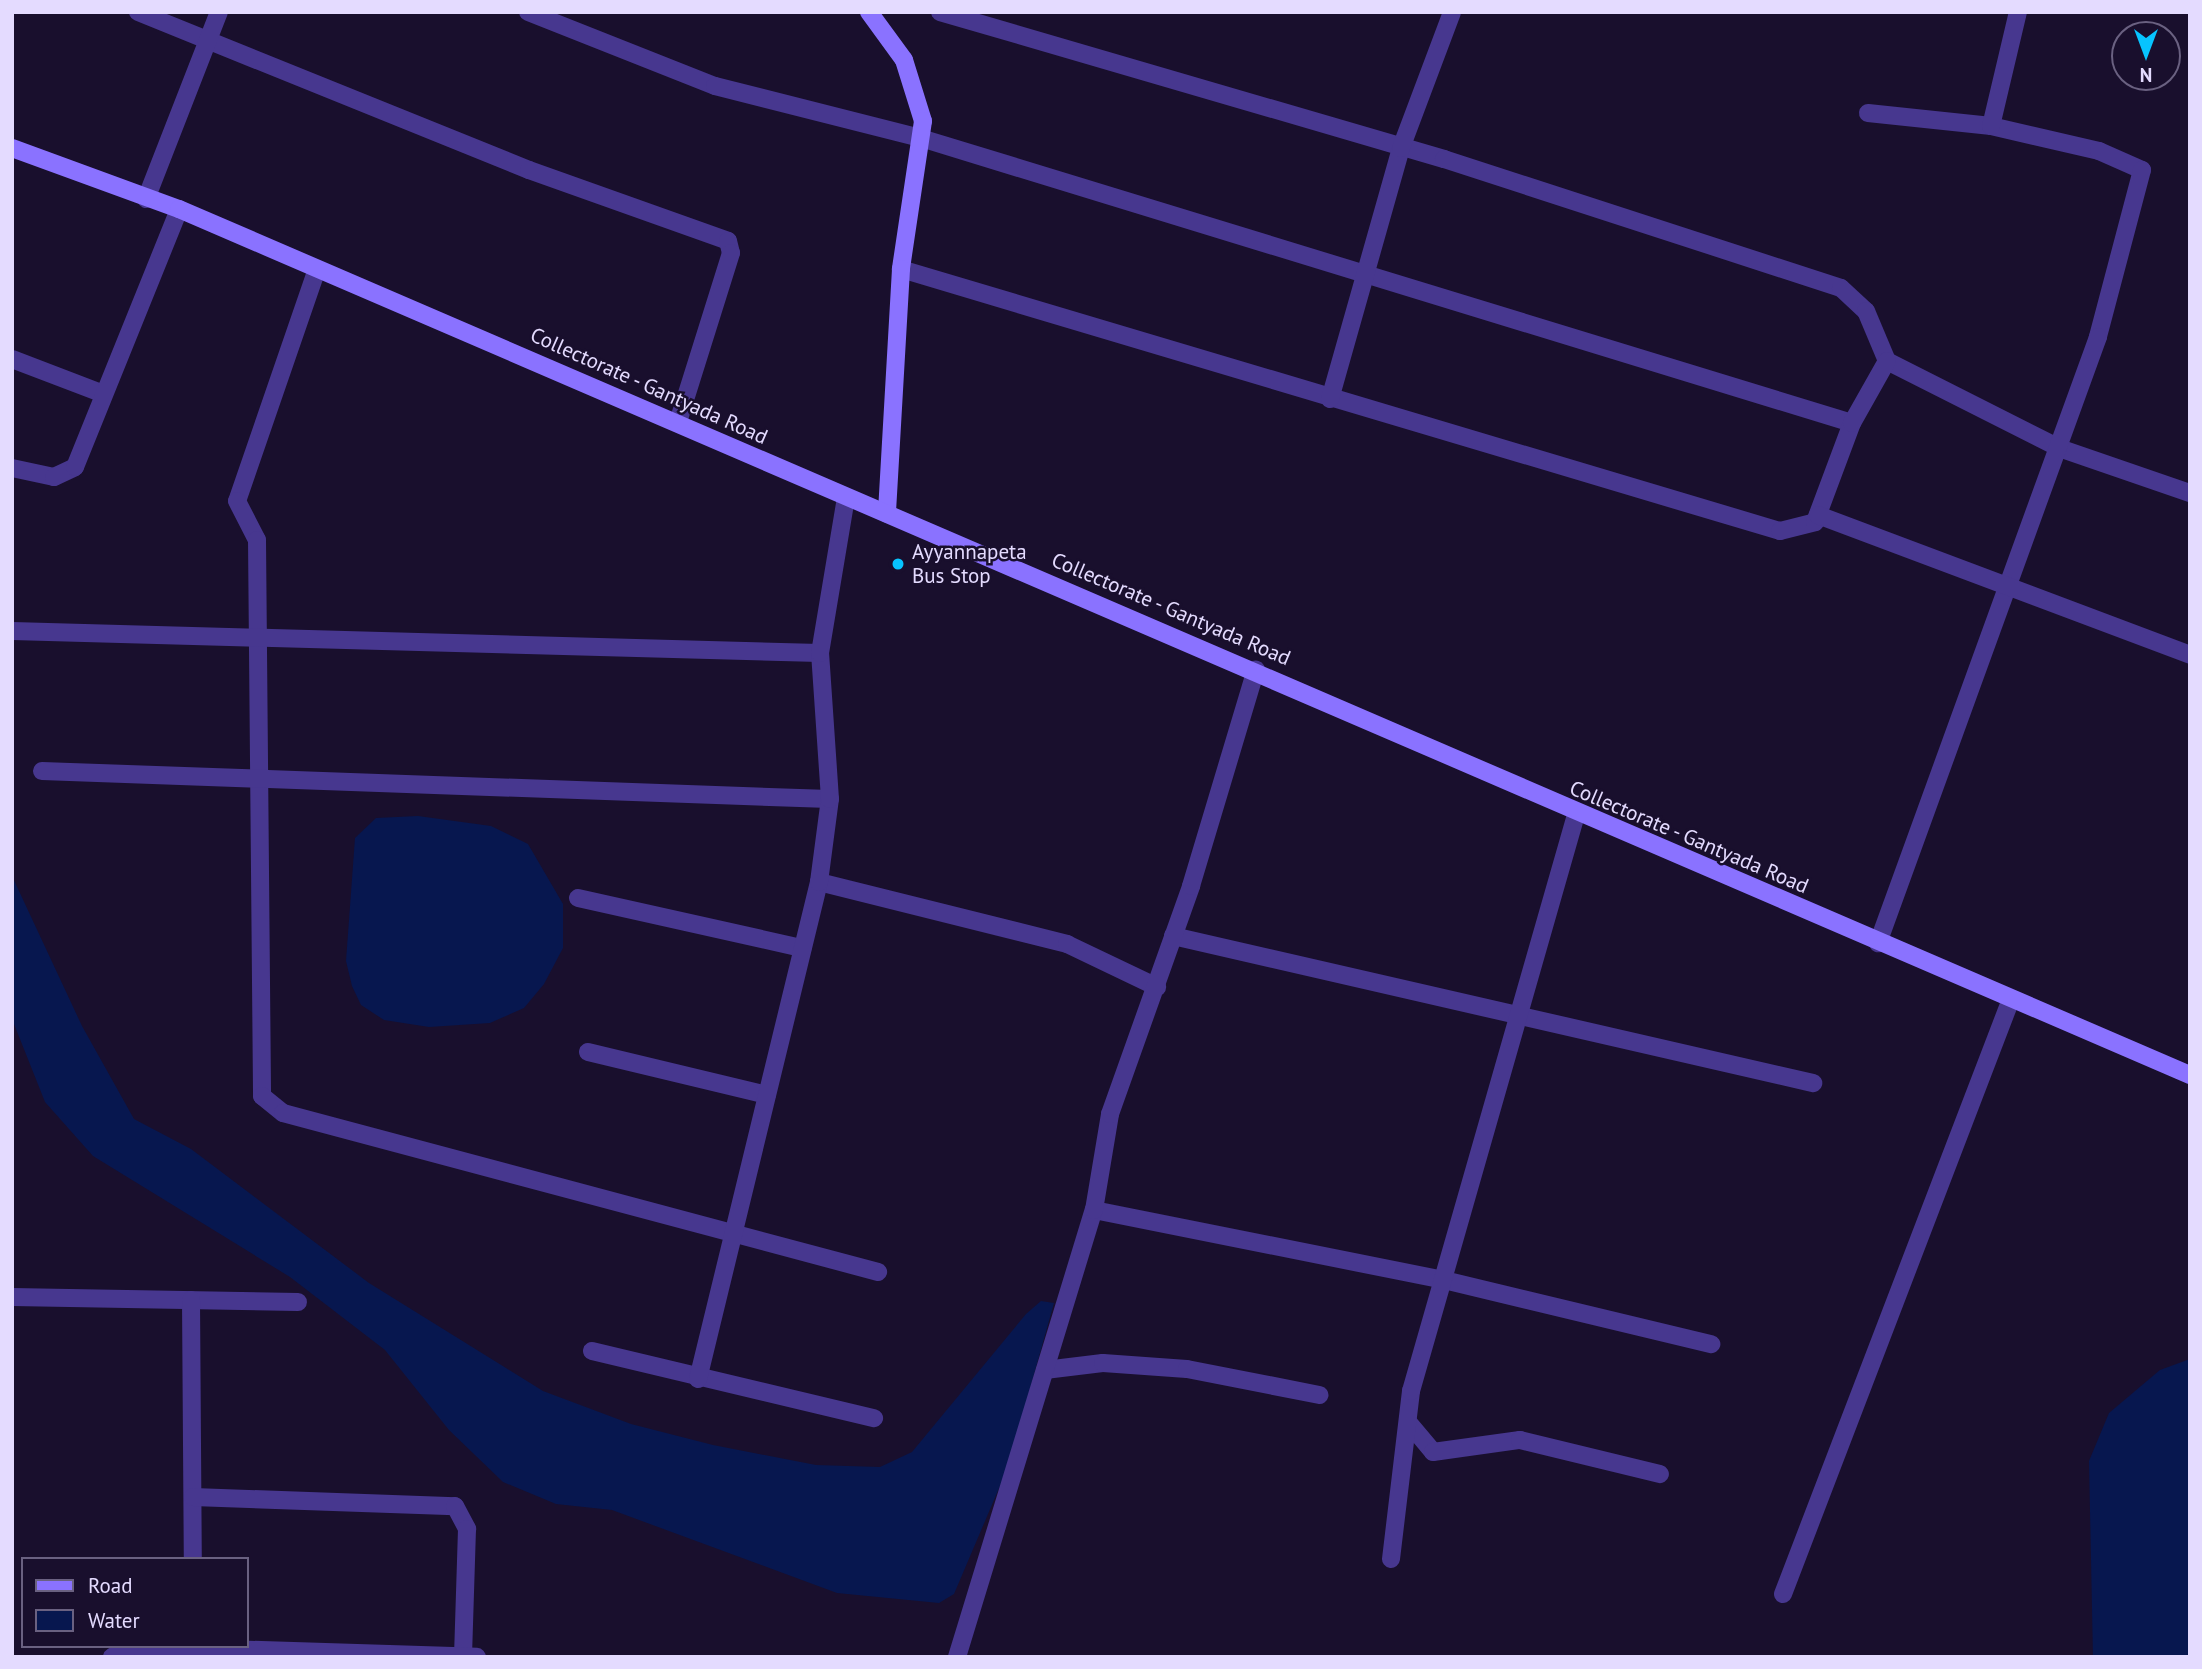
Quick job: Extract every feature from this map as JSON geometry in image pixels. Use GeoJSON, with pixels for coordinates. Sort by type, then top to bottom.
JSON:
{"type":"FeatureCollection","features":[{"type":"Feature","properties":{"kind":"street"},"geometry":{"type":"LineString","coordinates":[[138,12],[728,241],[732,253],[678,422]]}},
{"type":"Feature","properties":{"kind":"street"},"geometry":{"type":"LineString","coordinates":[[146,200],[219,12]]}},
{"type":"Feature","properties":{"kind":"street"},"geometry":{"type":"LineString","coordinates":[[528,12],[715,86],[924,139],[1852,423]]}},
{"type":"Feature","properties":{"kind":"street"},"geometry":{"type":"LineString","coordinates":[[940,12],[1401,148],[1841,288],[1866,311],[1887,361],[2059,448],[2190,493]]}},
{"type":"Feature","properties":{"kind":"street"},"geometry":{"type":"LineString","coordinates":[[1330,400],[1368,275],[1401,148],[1452,12]]}},
{"type":"Feature","properties":{"kind":"street"},"geometry":{"type":"LineString","coordinates":[[1991,126],[2018,12]]}},
{"type":"Feature","properties":{"kind":"street"},"geometry":{"type":"LineString","coordinates":[[878,15],[914,81],[924,139],[901,269],[887,514]]}},
{"type":"Feature","properties":{"kind":"street"},"geometry":{"type":"LineString","coordinates":[[1868,113],[1991,126],[2099,151],[2142,170],[2098,337],[2012,587],[1878,943]]}},
{"type":"Feature","properties":{"kind":"street","name":"Collectorate - Gantyada Road"},"geometry":{"type":"LineString","coordinates":[[12,148],[146,200],[179,209],[678,422],[846,498],[1256,670],[1576,815],[2190,1075]]}},
{"type":"Feature","properties":{"kind":"street"},"geometry":{"type":"LineString","coordinates":[[12,468],[54,477],[71,471],[179,209]]}},
{"type":"Feature","properties":{"kind":"street"},"geometry":{"type":"LineString","coordinates":[[317,269],[237,500],[257,540],[260,639],[260,1089],[267,1102],[283,1113],[735,1238],[878,1272]]}},
{"type":"Feature","properties":{"kind":"street"},"geometry":{"type":"LineString","coordinates":[[901,269],[1330,400],[1780,531],[1812,527],[1852,423],[1887,361]]}},
{"type":"Feature","properties":{"kind":"street"},"geometry":{"type":"LineString","coordinates":[[12,359],[101,393]]}},
{"type":"Feature","properties":{"kind":"street"},"geometry":{"type":"LineString","coordinates":[[698,1379],[735,1238],[819,882],[830,799],[820,653],[846,498]]}},
{"type":"Feature","properties":{"kind":"street"},"geometry":{"type":"LineString","coordinates":[[1818,515],[2190,655]]}},
{"type":"Feature","properties":{"kind":"street"},"geometry":{"type":"LineString","coordinates":[[12,631],[820,653]]}},
{"type":"Feature","properties":{"kind":"street"},"geometry":{"type":"LineString","coordinates":[[957,1657],[1094,1210],[1110,1114],[1157,987],[1256,670]]}},
{"type":"Feature","properties":{"kind":"street"},"geometry":{"type":"LineString","coordinates":[[42,771],[259,782],[830,799]]}},
{"type":"Feature","properties":{"kind":"street"},"geometry":{"type":"LineString","coordinates":[[1391,1559],[1410,1391],[1522,1014],[1576,815]]}},
{"type":"Feature","properties":{"kind":"street"},"geometry":{"type":"LineString","coordinates":[[819,882],[1067,944],[1157,987]]}},
{"type":"Feature","properties":{"kind":"street"},"geometry":{"type":"LineString","coordinates":[[578,898],[802,948]]}},
{"type":"Feature","properties":{"kind":"street"},"geometry":{"type":"LineString","coordinates":[[1173,936],[1522,1014],[1812,1083]]}},
{"type":"Feature","properties":{"kind":"street"},"geometry":{"type":"LineString","coordinates":[[1783,1594],[2011,999]]}},
{"type":"Feature","properties":{"kind":"street"},"geometry":{"type":"LineString","coordinates":[[588,1052],[767,1095]]}},
{"type":"Feature","properties":{"kind":"street"},"geometry":{"type":"LineString","coordinates":[[1094,1210],[1444,1280],[1711,1344]]}},
{"type":"Feature","properties":{"kind":"street"},"geometry":{"type":"LineString","coordinates":[[12,1297],[298,1302]]}},
{"type":"Feature","properties":{"kind":"street"},"geometry":{"type":"LineString","coordinates":[[191,1300],[193,1557]]}},
{"type":"Feature","properties":{"kind":"street"},"geometry":{"type":"LineString","coordinates":[[592,1350],[698,1379],[874,1418]]}},
{"type":"Feature","properties":{"kind":"street"},"geometry":{"type":"LineString","coordinates":[[1045,1370],[1103,1363],[1186,1369],[1319,1395]]}},
{"type":"Feature","properties":{"kind":"street"},"geometry":{"type":"LineString","coordinates":[[1408,1422],[1433,1452],[1520,1440],[1660,1474]]}},
{"type":"Feature","properties":{"kind":"street"},"geometry":{"type":"LineString","coordinates":[[193,1497],[455,1506],[467,1529],[463,1657]]}},
{"type":"Feature","properties":{"kind":"street"},"geometry":{"type":"LineString","coordinates":[[112,1657],[128,1648]]}},
{"type":"Feature","properties":{"kind":"street"},"geometry":{"type":"LineString","coordinates":[[220,1648],[477,1657]]}},
{"type":"Feature","properties":{"kind":"water"},"geometry":{"type":"Polygon","coordinates":[[[418,816],[491,826],[528,844],[563,904],[563,948],[544,984],[524,1008],[490,1023],[429,1027],[384,1020],[361,1005],[352,986],[346,961],[355,838],[376,818],[418,816]]]}},
{"type":"Feature","properties":{"kind":"water"},"geometry":{"type":"Polygon","coordinates":[[[12,876],[82,1026],[134,1119],[191,1149],[369,1283],[543,1391],[631,1424],[713,1445],[816,1465],[880,1467],[912,1452],[1026,1314],[1041,1301],[1054,1303],[1008,1467],[954,1594],[939,1603],[837,1593],[612,1510],[556,1504],[503,1482],[449,1430],[385,1350],[290,1277],[93,1156],[45,1102],[12,1019],[12,876]]]}},
{"type":"Feature","properties":{"kind":"water"},"geometry":{"type":"Polygon","coordinates":[[[2190,1359],[2190,1657],[2093,1657],[2089,1461],[2109,1413],[2160,1370],[2190,1359]]]}},
{"type":"Feature","properties":{"kind":"place","name":"Ayyannapeta Bus Stop"},"geometry":{"type":"Point","coordinates":[898,564]}}]}
